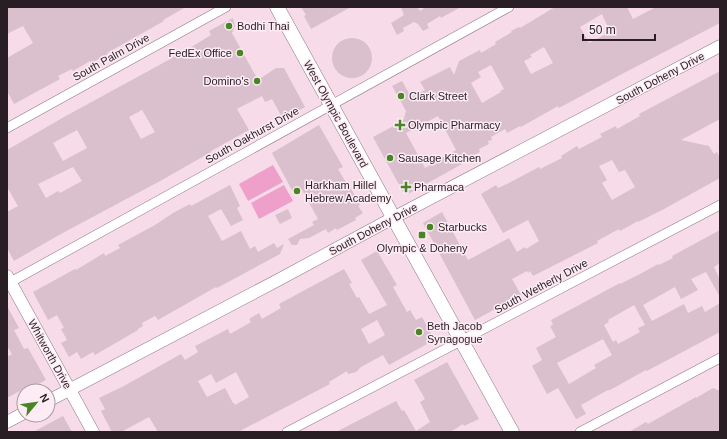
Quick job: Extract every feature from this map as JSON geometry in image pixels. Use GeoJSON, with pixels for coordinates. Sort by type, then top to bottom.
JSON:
{"type":"FeatureCollection","features":[{"type":"Feature","properties":{"kind":"main road","name":"West Olympic Boulevard"},"geometry":{"type":"LineString","coordinates":[[277,7],[512,432]]}},
{"type":"Feature","properties":{"kind":"street","name":"South Palm Drive"},"geometry":{"type":"LineString","coordinates":[[7,128],[226,7]]}},
{"type":"Feature","properties":{"kind":"street","name":"South Oakhurst Drive"},"geometry":{"type":"LineString","coordinates":[[8,281],[509,7]]}},
{"type":"Feature","properties":{"kind":"street","name":"South Doheny Drive"},"geometry":{"type":"LineString","coordinates":[[56,397],[720,46]]}},
{"type":"Feature","properties":{"kind":"street","name":"South Wetherly Drive"},"geometry":{"type":"LineString","coordinates":[[287,432],[720,205]]}},
{"type":"Feature","properties":{"kind":"street","name":"Whitworth Drive"},"geometry":{"type":"LineString","coordinates":[[8,281],[93,432]]}},
{"type":"Feature","properties":{"kind":"street"},"geometry":{"type":"LineString","coordinates":[[580,432],[720,358]]}},
{"type":"Feature","properties":{"kind":"street"},"geometry":{"type":"LineString","coordinates":[[7,422],[16,417]]}},
{"type":"Feature","properties":{"kind":"shaded area"},"geometry":{"type":"Polygon","coordinates":[[[273,165],[283,182],[248,201],[239,184],[273,165]]]}},
{"type":"Feature","properties":{"kind":"shaded area"},"geometry":{"type":"Polygon","coordinates":[[[284,185],[293,201],[259,219],[251,203],[284,185]]]}},
{"type":"Feature","properties":{"kind":"building"},"geometry":{"type":"Polygon","coordinates":[[[7,7],[186,7],[107,53],[108,54],[91,63],[90,61],[73,71],[72,69],[58,76],[60,79],[14,104],[7,91],[7,58],[33,43],[23,26],[7,34],[7,7]]]}},
{"type":"Feature","properties":{"kind":"building"},"geometry":{"type":"Polygon","coordinates":[[[301,7],[351,7],[311,29],[304,16],[306,15],[301,7]]]}},
{"type":"Feature","properties":{"kind":"building"},"geometry":{"type":"Polygon","coordinates":[[[401,7],[417,7],[420,11],[426,7],[461,7],[441,18],[440,16],[427,24],[429,28],[423,31],[418,24],[414,22],[403,28],[404,31],[397,35],[391,23],[404,15],[401,7]]]}},
{"type":"Feature","properties":{"kind":"building"},"geometry":{"type":"Polygon","coordinates":[[[555,7],[627,7],[633,19],[656,7],[720,7],[720,23],[559,108],[558,106],[521,127],[520,126],[507,133],[505,129],[491,137],[492,140],[488,141],[489,144],[479,149],[480,152],[461,162],[462,164],[408,194],[403,192],[373,137],[403,121],[406,111],[392,86],[402,81],[411,97],[425,90],[420,82],[450,67],[454,75],[459,61],[480,50],[481,53],[496,44],[495,42],[512,32],[511,31],[519,27],[520,28],[555,7]],[[602,14],[580,27],[589,43],[610,32],[602,14]],[[544,47],[530,55],[532,57],[524,61],[531,74],[553,63],[544,47]],[[491,65],[478,72],[481,77],[471,83],[482,103],[504,89],[491,65]],[[438,116],[406,133],[425,168],[456,150],[438,116]]]}},
{"type":"Feature","properties":{"kind":"building"},"geometry":{"type":"Polygon","coordinates":[[[233,18],[235,26],[232,33],[258,80],[276,68],[284,68],[305,107],[283,119],[272,99],[265,102],[262,96],[237,109],[249,130],[162,180],[59,235],[14,261],[7,248],[7,212],[18,206],[7,187],[7,150],[185,51],[211,35],[209,31],[233,18]],[[142,110],[129,117],[141,139],[155,132],[142,110]],[[77,130],[53,143],[63,161],[87,148],[77,130]],[[73,167],[38,184],[46,198],[58,191],[60,193],[82,181],[73,167]]]}},
{"type":"Feature","properties":{"kind":"building"},"geometry":{"type":"Polygon","coordinates":[[[352,38],[366,44],[372,58],[366,72],[352,78],[338,72],[332,58],[338,44],[352,38]]]}},
{"type":"Feature","properties":{"kind":"building"},"geometry":{"type":"Polygon","coordinates":[[[720,71],[720,119],[681,140],[709,146],[714,154],[717,152],[720,158],[720,178],[664,209],[620,231],[619,229],[597,241],[598,243],[533,276],[530,271],[528,273],[527,271],[512,279],[521,295],[475,320],[423,223],[442,212],[468,260],[509,238],[517,252],[525,247],[526,249],[539,241],[528,220],[503,233],[481,194],[496,185],[498,188],[539,167],[540,169],[562,158],[561,156],[577,146],[579,149],[602,137],[600,134],[616,126],[617,129],[640,116],[639,114],[720,71]],[[612,160],[599,166],[607,180],[602,183],[612,200],[635,187],[625,170],[619,172],[612,160]]]}},
{"type":"Feature","properties":{"kind":"building"},"geometry":{"type":"Polygon","coordinates":[[[319,125],[343,167],[338,169],[348,186],[349,185],[360,205],[358,206],[363,213],[355,218],[356,220],[337,230],[336,228],[328,233],[326,229],[309,238],[300,239],[297,245],[292,245],[288,239],[314,225],[312,222],[318,219],[302,190],[294,194],[272,153],[319,125]]]}},
{"type":"Feature","properties":{"kind":"building"},"geometry":{"type":"Polygon","coordinates":[[[230,185],[240,206],[237,208],[243,220],[231,226],[221,209],[208,216],[222,241],[241,231],[250,249],[255,246],[258,252],[274,243],[277,248],[284,244],[280,254],[217,288],[216,287],[158,320],[155,316],[142,323],[143,326],[138,330],[95,355],[93,352],[81,359],[77,352],[69,357],[61,343],[67,340],[61,329],[64,328],[57,315],[48,320],[33,292],[75,269],[76,270],[104,253],[105,256],[120,248],[118,245],[155,225],[173,213],[190,204],[191,206],[230,185]]]}},
{"type":"Feature","properties":{"kind":"building"},"geometry":{"type":"Polygon","coordinates":[[[288,209],[292,218],[280,224],[275,215],[288,209]]]}},
{"type":"Feature","properties":{"kind":"building"},"geometry":{"type":"Polygon","coordinates":[[[720,230],[720,263],[714,267],[720,280],[720,297],[706,272],[691,279],[698,290],[681,299],[675,287],[643,305],[652,321],[684,304],[688,313],[702,306],[705,312],[720,303],[720,332],[581,405],[586,414],[576,419],[558,388],[547,394],[532,366],[542,360],[536,348],[556,337],[550,326],[553,325],[551,320],[620,283],[673,258],[672,256],[720,230]],[[634,305],[608,320],[609,322],[604,325],[613,342],[616,340],[618,344],[640,332],[638,328],[645,325],[634,305]],[[603,339],[557,363],[569,384],[596,368],[594,365],[612,355],[603,339]]]}},
{"type":"Feature","properties":{"kind":"building"},"geometry":{"type":"Polygon","coordinates":[[[377,251],[397,285],[393,287],[407,312],[410,310],[416,320],[422,317],[434,339],[389,365],[383,355],[361,367],[356,372],[348,374],[347,371],[329,382],[330,384],[238,432],[158,432],[149,417],[121,432],[112,432],[101,411],[105,409],[99,398],[124,386],[181,354],[185,360],[198,352],[195,346],[228,329],[230,334],[251,322],[249,319],[259,313],[262,319],[281,308],[279,304],[344,269],[352,283],[349,284],[369,314],[387,305],[361,260],[377,251]],[[377,320],[361,329],[369,344],[385,335],[377,320]],[[236,372],[216,383],[211,374],[198,381],[207,397],[225,388],[235,405],[249,397],[236,372]]]}},
{"type":"Feature","properties":{"kind":"building"},"geometry":{"type":"Polygon","coordinates":[[[7,306],[19,328],[14,330],[24,349],[28,348],[46,380],[40,383],[16,383],[16,393],[7,398],[7,357],[12,354],[7,346],[7,306]]]}},
{"type":"Feature","properties":{"kind":"building"},"geometry":{"type":"Polygon","coordinates":[[[447,362],[479,419],[464,426],[463,424],[450,432],[336,432],[396,401],[402,411],[404,410],[416,431],[430,422],[420,402],[425,399],[414,380],[447,362]]]}},
{"type":"Feature","properties":{"kind":"building"},"geometry":{"type":"Polygon","coordinates":[[[713,388],[720,391],[720,432],[629,432],[646,422],[648,424],[713,388]]]}},
{"type":"Feature","properties":{"kind":"building"},"geometry":{"type":"Polygon","coordinates":[[[63,416],[72,432],[33,432],[50,423],[56,423],[56,420],[63,416]]]}},
{"type":"Feature","properties":{"kind":"place","name":"Bodhi Thai"},"geometry":{"type":"Point","coordinates":[229,26]}},
{"type":"Feature","properties":{"kind":"place","name":"FedEx Office"},"geometry":{"type":"Point","coordinates":[240,53]}},
{"type":"Feature","properties":{"kind":"place","name":"Domino's"},"geometry":{"type":"Point","coordinates":[257,81]}},
{"type":"Feature","properties":{"kind":"place","name":"Clark Street"},"geometry":{"type":"Point","coordinates":[401,96]}},
{"type":"Feature","properties":{"kind":"place","name":"Olympic Pharmacy"},"geometry":{"type":"Point","coordinates":[400,125]}},
{"type":"Feature","properties":{"kind":"place","name":"Sausage Kitchen"},"geometry":{"type":"Point","coordinates":[390,158]}},
{"type":"Feature","properties":{"kind":"place","name":"Pharmaca"},"geometry":{"type":"Point","coordinates":[406,187]}},
{"type":"Feature","properties":{"kind":"place","name":"Harkham Hillel Hebrew Academy"},"geometry":{"type":"Point","coordinates":[297,191]}},
{"type":"Feature","properties":{"kind":"place","name":"Starbucks"},"geometry":{"type":"Point","coordinates":[430,227]}},
{"type":"Feature","properties":{"kind":"place","name":"Olympic & Doheny"},"geometry":{"type":"Point","coordinates":[422,235]}},
{"type":"Feature","properties":{"kind":"place","name":"Beth Jacob Synagogue"},"geometry":{"type":"Point","coordinates":[419,332]}}]}
